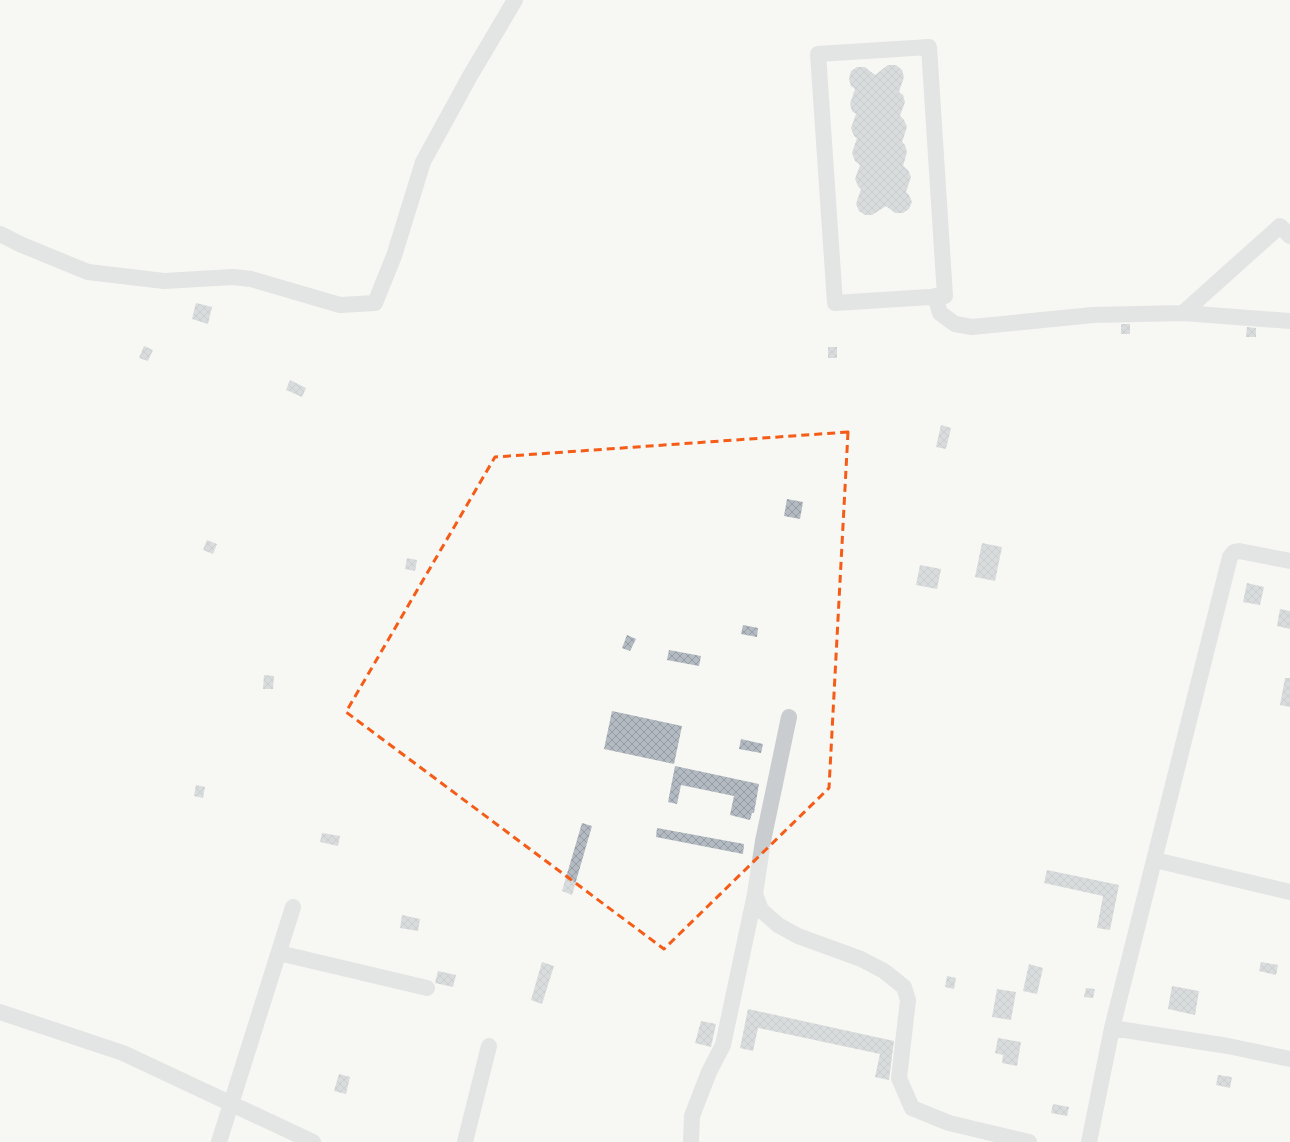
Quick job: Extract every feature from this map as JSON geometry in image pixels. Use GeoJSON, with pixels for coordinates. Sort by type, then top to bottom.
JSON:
{"type":"FeatureCollection","features":[{"type":"Feature","properties":{"kind":"street"},"geometry":{"type":"LineString","coordinates":[[0,234],[22,245],[88,272],[164,281],[233,277],[251,279],[340,305],[375,303],[394,256],[423,162],[470,76],[515,0]]}},
{"type":"Feature","properties":{"kind":"street"},"geometry":{"type":"LineString","coordinates":[[929,47],[945,296],[935,296],[835,303],[818,54],[929,47]]}},
{"type":"Feature","properties":{"kind":"street"},"geometry":{"type":"LineString","coordinates":[[1183,313],[1280,226],[1290,236]]}},
{"type":"Feature","properties":{"kind":"street"},"geometry":{"type":"LineString","coordinates":[[935,296],[940,313],[955,324],[972,327],[1093,315],[1183,313],[1290,321]]}},
{"type":"Feature","properties":{"kind":"street"},"geometry":{"type":"LineString","coordinates":[[1089,1142],[1112,1028],[1230,557],[1234,552],[1239,551],[1290,561]]}},
{"type":"Feature","properties":{"kind":"street"},"geometry":{"type":"LineString","coordinates":[[691,1142],[692,1116],[709,1072],[723,1045],[755,894],[763,841],[789,717]]}},
{"type":"Feature","properties":{"kind":"street"},"geometry":{"type":"LineString","coordinates":[[1155,860],[1290,892]]}},
{"type":"Feature","properties":{"kind":"street"},"geometry":{"type":"LineString","coordinates":[[755,894],[761,910],[778,925],[798,936],[861,959],[884,971],[904,987],[908,1000],[899,1078],[912,1108],[949,1123],[1029,1142]]}},
{"type":"Feature","properties":{"kind":"street"},"geometry":{"type":"LineString","coordinates":[[219,1142],[293,907]]}},
{"type":"Feature","properties":{"kind":"street"},"geometry":{"type":"LineString","coordinates":[[279,953],[428,988]]}},
{"type":"Feature","properties":{"kind":"street"},"geometry":{"type":"LineString","coordinates":[[0,1012],[123,1053],[313,1142]]}},
{"type":"Feature","properties":{"kind":"street"},"geometry":{"type":"LineString","coordinates":[[1112,1028],[1228,1046],[1290,1059]]}},
{"type":"Feature","properties":{"kind":"street"},"geometry":{"type":"LineString","coordinates":[[465,1142],[489,1046]]}},
{"type":"Feature","properties":{"kind":"highlighted area"},"geometry":{"type":"Polygon","coordinates":[[[848,432],[829,788],[664,949],[346,712],[495,457],[848,432]]]}},
{"type":"Feature","properties":{"kind":"building"},"geometry":{"type":"Polygon","coordinates":[[[888,65],[896,65],[902,70],[904,77],[899,92],[903,95],[905,102],[900,116],[904,120],[907,127],[902,142],[905,145],[907,152],[903,166],[908,170],[911,177],[906,192],[912,202],[909,209],[903,213],[895,213],[886,206],[872,215],[865,215],[859,211],[856,204],[861,189],[855,179],[860,165],[855,161],[852,153],[857,138],[854,136],[851,128],[856,114],[852,111],[850,104],[855,89],[851,86],[849,79],[851,71],[857,67],[865,67],[875,75],[888,65]]]}},
{"type":"Feature","properties":{"kind":"building"},"geometry":{"type":"Polygon","coordinates":[[[196,303],[212,307],[208,324],[192,319],[196,303]]]}},
{"type":"Feature","properties":{"kind":"building"},"geometry":{"type":"Polygon","coordinates":[[[1121,324],[1130,324],[1130,334],[1121,334],[1121,324]]]}},
{"type":"Feature","properties":{"kind":"building"},"geometry":{"type":"Polygon","coordinates":[[[1247,327],[1256,328],[1256,337],[1246,337],[1247,327]]]}},
{"type":"Feature","properties":{"kind":"building"},"geometry":{"type":"Polygon","coordinates":[[[144,346],[153,350],[148,361],[139,358],[144,346]]]}},
{"type":"Feature","properties":{"kind":"building"},"geometry":{"type":"Polygon","coordinates":[[[828,347],[837,347],[837,358],[828,358],[828,347]]]}},
{"type":"Feature","properties":{"kind":"building"},"geometry":{"type":"Polygon","coordinates":[[[290,380],[306,388],[302,397],[286,390],[290,380]]]}},
{"type":"Feature","properties":{"kind":"building"},"geometry":{"type":"Polygon","coordinates":[[[941,425],[951,428],[946,449],[936,447],[941,425]]]}},
{"type":"Feature","properties":{"kind":"building"},"geometry":{"type":"Polygon","coordinates":[[[787,499],[803,502],[800,519],[784,516],[787,499]]]}},
{"type":"Feature","properties":{"kind":"building"},"geometry":{"type":"Polygon","coordinates":[[[207,540],[217,544],[213,554],[203,550],[207,540]]]}},
{"type":"Feature","properties":{"kind":"building"},"geometry":{"type":"Polygon","coordinates":[[[982,543],[1002,547],[995,581],[975,577],[982,543]]]}},
{"type":"Feature","properties":{"kind":"building"},"geometry":{"type":"Polygon","coordinates":[[[407,558],[417,560],[415,571],[405,569],[407,558]]]}},
{"type":"Feature","properties":{"kind":"building"},"geometry":{"type":"Polygon","coordinates":[[[920,565],[941,569],[937,589],[916,585],[920,565]]]}},
{"type":"Feature","properties":{"kind":"building"},"geometry":{"type":"Polygon","coordinates":[[[1247,583],[1264,587],[1260,605],[1243,602],[1247,583]]]}},
{"type":"Feature","properties":{"kind":"building"},"geometry":{"type":"Polygon","coordinates":[[[1280,609],[1290,611],[1290,629],[1277,626],[1280,609]]]}},
{"type":"Feature","properties":{"kind":"building"},"geometry":{"type":"Polygon","coordinates":[[[743,625],[758,628],[757,637],[741,634],[743,625]]]}},
{"type":"Feature","properties":{"kind":"building"},"geometry":{"type":"Polygon","coordinates":[[[627,635],[636,639],[630,651],[622,648],[627,635]]]}},
{"type":"Feature","properties":{"kind":"building"},"geometry":{"type":"Polygon","coordinates":[[[669,650],[701,656],[699,666],[667,660],[669,650]]]}},
{"type":"Feature","properties":{"kind":"building"},"geometry":{"type":"Polygon","coordinates":[[[264,675],[274,676],[273,689],[263,689],[264,675]]]}},
{"type":"Feature","properties":{"kind":"building"},"geometry":{"type":"Polygon","coordinates":[[[1285,678],[1290,678],[1290,707],[1280,705],[1285,678]]]}},
{"type":"Feature","properties":{"kind":"building"},"geometry":{"type":"Polygon","coordinates":[[[612,711],[682,726],[674,764],[604,749],[612,711]]]}},
{"type":"Feature","properties":{"kind":"building"},"geometry":{"type":"Polygon","coordinates":[[[741,739],[763,744],[761,753],[739,749],[741,739]]]}},
{"type":"Feature","properties":{"kind":"building"},"geometry":{"type":"Polygon","coordinates":[[[675,766],[759,784],[754,813],[752,813],[750,820],[730,815],[734,796],[681,785],[677,804],[668,802],[675,766]]]}},
{"type":"Feature","properties":{"kind":"building"},"geometry":{"type":"Polygon","coordinates":[[[196,785],[205,787],[203,798],[194,796],[196,785]]]}},
{"type":"Feature","properties":{"kind":"building"},"geometry":{"type":"Polygon","coordinates":[[[582,823],[592,826],[572,895],[562,891],[582,823]]]}},
{"type":"Feature","properties":{"kind":"building"},"geometry":{"type":"Polygon","coordinates":[[[657,828],[744,844],[743,854],[656,837],[657,828]]]}},
{"type":"Feature","properties":{"kind":"building"},"geometry":{"type":"Polygon","coordinates":[[[322,833],[340,836],[338,846],[320,842],[322,833]]]}},
{"type":"Feature","properties":{"kind":"building"},"geometry":{"type":"Polygon","coordinates":[[[1047,870],[1119,885],[1110,930],[1097,928],[1103,896],[1044,883],[1047,870]]]}},
{"type":"Feature","properties":{"kind":"building"},"geometry":{"type":"Polygon","coordinates":[[[402,915],[420,919],[418,931],[400,928],[402,915]]]}},
{"type":"Feature","properties":{"kind":"building"},"geometry":{"type":"Polygon","coordinates":[[[542,962],[554,966],[542,1004],[531,1000],[542,962]]]}},
{"type":"Feature","properties":{"kind":"building"},"geometry":{"type":"Polygon","coordinates":[[[1261,962],[1278,965],[1276,975],[1259,971],[1261,962]]]}},
{"type":"Feature","properties":{"kind":"building"},"geometry":{"type":"Polygon","coordinates":[[[1029,964],[1043,968],[1037,994],[1023,991],[1029,964]]]}},
{"type":"Feature","properties":{"kind":"building"},"geometry":{"type":"Polygon","coordinates":[[[438,971],[456,975],[453,987],[435,983],[438,971]]]}},
{"type":"Feature","properties":{"kind":"building"},"geometry":{"type":"Polygon","coordinates":[[[947,976],[956,978],[954,989],[945,987],[947,976]]]}},
{"type":"Feature","properties":{"kind":"building"},"geometry":{"type":"Polygon","coordinates":[[[1172,986],[1199,991],[1195,1015],[1168,1009],[1172,986]]]}},
{"type":"Feature","properties":{"kind":"building"},"geometry":{"type":"Polygon","coordinates":[[[1086,988],[1095,989],[1093,998],[1084,997],[1086,988]]]}},
{"type":"Feature","properties":{"kind":"building"},"geometry":{"type":"Polygon","coordinates":[[[997,989],[1016,992],[1011,1020],[992,1017],[997,989]]]}},
{"type":"Feature","properties":{"kind":"building"},"geometry":{"type":"Polygon","coordinates":[[[748,1009],[894,1041],[889,1080],[875,1077],[880,1054],[758,1028],[753,1051],[740,1048],[748,1009]]]}},
{"type":"Feature","properties":{"kind":"building"},"geometry":{"type":"Polygon","coordinates":[[[701,1021],[716,1024],[711,1047],[695,1043],[701,1021]]]}},
{"type":"Feature","properties":{"kind":"building"},"geometry":{"type":"Polygon","coordinates":[[[998,1038],[1021,1042],[1017,1066],[1002,1063],[1003,1055],[995,1053],[998,1038]]]}},
{"type":"Feature","properties":{"kind":"building"},"geometry":{"type":"Polygon","coordinates":[[[339,1074],[350,1077],[346,1094],[334,1091],[339,1074]]]}},
{"type":"Feature","properties":{"kind":"building"},"geometry":{"type":"Polygon","coordinates":[[[1218,1075],[1232,1077],[1230,1088],[1216,1085],[1218,1075]]]}},
{"type":"Feature","properties":{"kind":"building"},"geometry":{"type":"Polygon","coordinates":[[[1053,1104],[1069,1107],[1067,1116],[1051,1113],[1053,1104]]]}}]}
